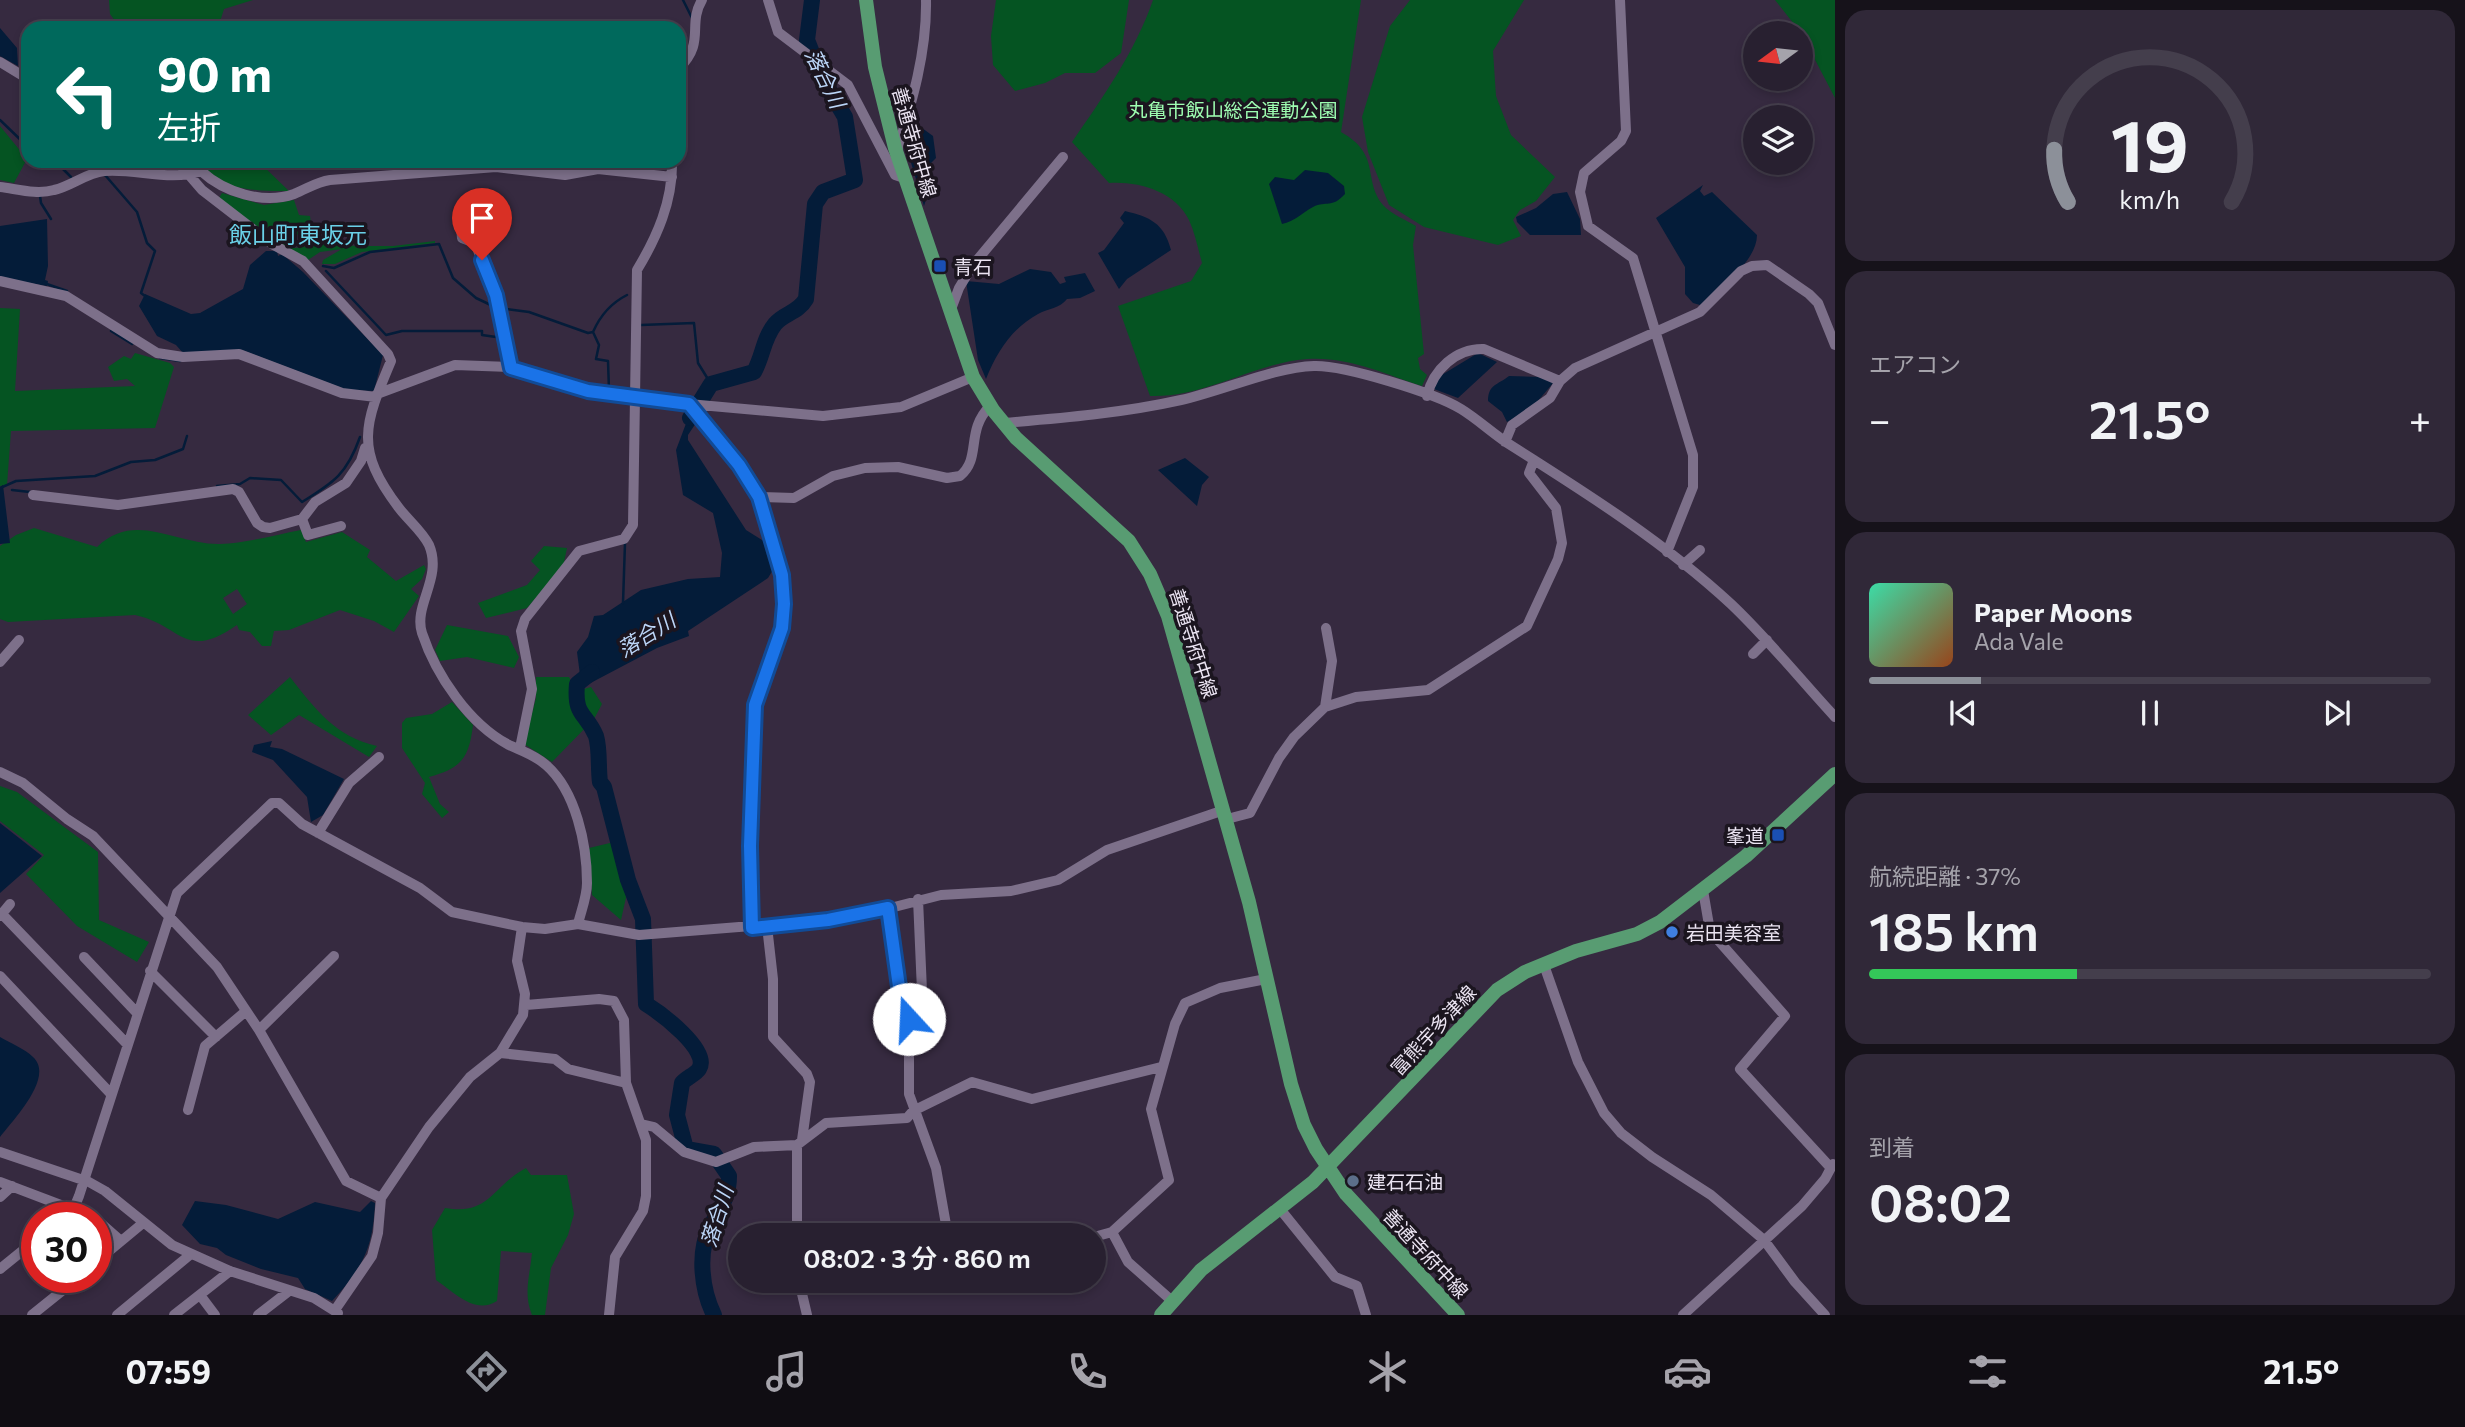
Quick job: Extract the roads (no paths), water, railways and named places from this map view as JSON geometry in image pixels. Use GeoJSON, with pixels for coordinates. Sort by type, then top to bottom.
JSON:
{"type":"FeatureCollection","features":[{"type":"Feature","properties":{"kind":"main road","name":"善通寺府中線"},"geometry":{"type":"LineString","coordinates":[[866,0],[875,66],[893,150],[973,377],[1003,423],[1047,467],[1117,528],[1145,565],[1177,640],[1226,815],[1298,1108],[1327,1168],[1354,1204],[1457,1314]]}},
{"type":"Feature","properties":{"kind":"main road","name":"富熊宇多津線"},"geometry":{"type":"LineString","coordinates":[[1161,1315],[1171,1300],[1201,1270],[1280,1209],[1327,1168],[1410,1083],[1477,1008],[1507,984],[1544,965],[1576,951],[1648,929],[1746,856],[1835,774]]}},
{"type":"Feature","properties":{"kind":"street"},"geometry":{"type":"LineString","coordinates":[[686,60],[694,50],[700,5],[688,0]]}},
{"type":"Feature","properties":{"kind":"street"},"geometry":{"type":"LineString","coordinates":[[768,0],[778,32],[848,85],[895,175],[904,178]]}},
{"type":"Feature","properties":{"kind":"street"},"geometry":{"type":"LineString","coordinates":[[893,150],[915,93],[926,27],[926,0]]}},
{"type":"Feature","properties":{"kind":"street"},"geometry":{"type":"LineString","coordinates":[[1620,0],[1626,131],[1621,141],[1584,173],[1580,192],[1588,226],[1633,258],[1693,455],[1693,487],[1667,552]]}},
{"type":"Feature","properties":{"kind":"street"},"geometry":{"type":"LineString","coordinates":[[0,62],[21,75]]}},
{"type":"Feature","properties":{"kind":"street"},"geometry":{"type":"LineString","coordinates":[[949,313],[959,288],[973,265],[1063,157]]}},
{"type":"Feature","properties":{"kind":"street"},"geometry":{"type":"LineString","coordinates":[[33,495],[118,505],[226,488],[239,492],[257,523],[270,528],[302,519],[315,502],[346,483],[361,461],[377,395],[391,361],[388,354],[303,261],[272,244],[202,190],[184,168]]}},
{"type":"Feature","properties":{"kind":"street"},"geometry":{"type":"LineString","coordinates":[[0,187],[53,191],[103,171],[191,175],[201,172],[217,186],[260,197],[295,194],[317,182],[330,180],[483,168]]}},
{"type":"Feature","properties":{"kind":"street"},"geometry":{"type":"LineString","coordinates":[[505,168],[565,175],[598,169],[672,177]]}},
{"type":"Feature","properties":{"kind":"street"},"geometry":{"type":"LineString","coordinates":[[520,748],[532,690],[523,647],[522,631],[525,619],[579,551],[624,539],[633,525],[637,270],[658,235],[672,168]]}},
{"type":"Feature","properties":{"kind":"street"},"geometry":{"type":"LineString","coordinates":[[475,243],[485,230],[504,223]]}},
{"type":"Feature","properties":{"kind":"street"},"geometry":{"type":"LineString","coordinates":[[461,227],[462,238],[475,243],[496,295],[511,368]]}},
{"type":"Feature","properties":{"kind":"street"},"geometry":{"type":"LineString","coordinates":[[1505,442],[1512,425],[1550,398],[1560,381],[1575,368],[1700,312],[1741,271],[1752,266],[1768,265],[1818,303],[1835,345]]}},
{"type":"Feature","properties":{"kind":"street"},"geometry":{"type":"LineString","coordinates":[[0,281],[66,296],[157,353],[183,357],[240,354],[342,393],[377,395],[455,365],[511,368],[588,391],[634,399],[696,407],[823,416],[901,407],[973,377]]}},
{"type":"Feature","properties":{"kind":"street"},"geometry":{"type":"LineString","coordinates":[[1427,396],[1431,376],[1440,367],[1475,349],[1485,349],[1560,381]]}},
{"type":"Feature","properties":{"kind":"street"},"geometry":{"type":"LineString","coordinates":[[1003,423],[1162,404],[1293,369],[1317,366],[1355,371],[1427,396],[1459,408],[1505,442],[1602,502],[1667,552],[1729,602],[1767,640],[1835,717]]}},
{"type":"Feature","properties":{"kind":"street"},"geometry":{"type":"LineString","coordinates":[[759,497],[794,498],[833,476],[865,468],[898,467],[947,478],[960,476],[972,458],[972,440],[978,422],[990,406]]}},
{"type":"Feature","properties":{"kind":"street"},"geometry":{"type":"LineString","coordinates":[[696,407],[759,497],[782,575],[782,628],[755,705],[750,846],[752,928]]}},
{"type":"Feature","properties":{"kind":"street"},"geometry":{"type":"LineString","coordinates":[[366,445],[383,487],[427,541],[431,552],[434,564],[421,618],[422,632],[448,686],[460,702],[493,734],[547,765],[564,785],[579,828],[587,882],[578,925]]}},
{"type":"Feature","properties":{"kind":"street"},"geometry":{"type":"LineString","coordinates":[[76,1202],[177,893],[272,803],[279,803],[302,824],[420,888],[452,912],[522,928],[545,929],[578,925],[655,935],[752,928],[852,917],[918,899],[1011,891],[1058,880],[1107,850],[1226,815],[1250,813],[1279,758],[1294,737],[1325,707],[1356,697],[1428,690],[1527,626],[1558,559],[1562,543],[1556,508],[1530,473],[1534,460]]}},
{"type":"Feature","properties":{"kind":"street"},"geometry":{"type":"LineString","coordinates":[[302,519],[308,535],[341,526]]}},
{"type":"Feature","properties":{"kind":"street"},"geometry":{"type":"LineString","coordinates":[[1683,565],[1700,550]]}},
{"type":"Feature","properties":{"kind":"street"},"geometry":{"type":"LineString","coordinates":[[1325,707],[1332,660],[1326,628]]}},
{"type":"Feature","properties":{"kind":"street"},"geometry":{"type":"LineString","coordinates":[[0,662],[19,640]]}},
{"type":"Feature","properties":{"kind":"street"},"geometry":{"type":"LineString","coordinates":[[1753,654],[1767,640]]}},
{"type":"Feature","properties":{"kind":"street"},"geometry":{"type":"LineString","coordinates":[[318,833],[349,783],[379,757]]}},
{"type":"Feature","properties":{"kind":"street"},"geometry":{"type":"LineString","coordinates":[[0,772],[23,783],[66,819],[93,836],[217,967],[259,1030],[346,1181],[381,1198]]}},
{"type":"Feature","properties":{"kind":"street"},"geometry":{"type":"LineString","coordinates":[[1683,1315],[1802,1206],[1825,1179],[1832,1165],[1740,1069],[1785,1016],[1710,931],[1703,890]]}},
{"type":"Feature","properties":{"kind":"street"},"geometry":{"type":"LineString","coordinates":[[888,908],[900,994],[922,992],[918,899]]}},
{"type":"Feature","properties":{"kind":"street"},"geometry":{"type":"LineString","coordinates":[[10,904],[1,915],[127,1044]]}},
{"type":"Feature","properties":{"kind":"street"},"geometry":{"type":"LineString","coordinates":[[767,926],[773,979],[773,1037],[807,1074],[810,1082],[799,1142],[797,1223]]}},
{"type":"Feature","properties":{"kind":"street"},"geometry":{"type":"LineString","coordinates":[[0,1152],[84,1180],[105,1191],[160,1237],[191,1254],[230,1271],[314,1298],[337,1312],[372,1256],[379,1233],[381,1198],[429,1127],[470,1077],[500,1053],[523,1015],[526,1005],[517,961],[522,928]]}},
{"type":"Feature","properties":{"kind":"street"},"geometry":{"type":"LineString","coordinates":[[259,1030],[334,956]]}},
{"type":"Feature","properties":{"kind":"street"},"geometry":{"type":"LineString","coordinates":[[84,957],[137,1013]]}},
{"type":"Feature","properties":{"kind":"street"},"geometry":{"type":"LineString","coordinates":[[1544,965],[1574,1051],[1604,1113],[1631,1141],[1712,1195],[1765,1240],[1795,1282],[1825,1315]]}},
{"type":"Feature","properties":{"kind":"street"},"geometry":{"type":"LineString","coordinates":[[150,971],[216,1037]]}},
{"type":"Feature","properties":{"kind":"street"},"geometry":{"type":"LineString","coordinates":[[1,978],[111,1094]]}},
{"type":"Feature","properties":{"kind":"street"},"geometry":{"type":"LineString","coordinates":[[1106,1234],[1112,1232],[1169,1180],[1151,1109],[1161,1067],[1185,1003],[1220,988],[1266,979]]}},
{"type":"Feature","properties":{"kind":"street"},"geometry":{"type":"LineString","coordinates":[[909,995],[909,1094],[936,1168],[946,1223]]}},
{"type":"Feature","properties":{"kind":"street"},"geometry":{"type":"LineString","coordinates":[[526,1005],[599,999],[614,1001],[624,1020],[626,1083],[646,1140],[646,1196],[643,1212],[615,1257],[609,1315]]}},
{"type":"Feature","properties":{"kind":"street"},"geometry":{"type":"LineString","coordinates":[[188,1110],[205,1046],[246,1010]]}},
{"type":"Feature","properties":{"kind":"street"},"geometry":{"type":"LineString","coordinates":[[500,1053],[555,1059],[568,1069],[626,1083]]}},
{"type":"Feature","properties":{"kind":"street"},"geometry":{"type":"LineString","coordinates":[[641,1124],[654,1127],[684,1152],[719,1161],[754,1147],[799,1142],[826,1123],[907,1118],[913,1111],[972,1082],[1032,1100],[1161,1067]]}},
{"type":"Feature","properties":{"kind":"street"},"geometry":{"type":"LineString","coordinates":[[0,1182],[57,1202]]}},
{"type":"Feature","properties":{"kind":"street"},"geometry":{"type":"LineString","coordinates":[[0,1197],[12,1186]]}},
{"type":"Feature","properties":{"kind":"street"},"geometry":{"type":"LineString","coordinates":[[1280,1209],[1335,1277],[1357,1286],[1366,1315]]}},
{"type":"Feature","properties":{"kind":"street"},"geometry":{"type":"LineString","coordinates":[[112,1249],[143,1223]]}},
{"type":"Feature","properties":{"kind":"street"},"geometry":{"type":"LineString","coordinates":[[1112,1232],[1128,1262],[1171,1300]]}},
{"type":"Feature","properties":{"kind":"street"},"geometry":{"type":"LineString","coordinates":[[112,1233],[121,1241]]}},
{"type":"Feature","properties":{"kind":"street"},"geometry":{"type":"LineString","coordinates":[[0,1269],[21,1252]]}},
{"type":"Feature","properties":{"kind":"street"},"geometry":{"type":"LineString","coordinates":[[117,1315],[191,1254]]}},
{"type":"Feature","properties":{"kind":"street"},"geometry":{"type":"LineString","coordinates":[[174,1315],[230,1271]]}},
{"type":"Feature","properties":{"kind":"street"},"geometry":{"type":"LineString","coordinates":[[258,1315],[289,1291]]}},
{"type":"Feature","properties":{"kind":"street"},"geometry":{"type":"LineString","coordinates":[[33,1315],[60,1293]]}},
{"type":"Feature","properties":{"kind":"street"},"geometry":{"type":"LineString","coordinates":[[802,1293],[807,1315]]}},
{"type":"Feature","properties":{"kind":"street"},"geometry":{"type":"LineString","coordinates":[[200,1295],[215,1315]]}},
{"type":"Feature","properties":{"kind":"water"},"geometry":{"type":"Polygon","coordinates":[[[0,28],[17,48],[18,66],[0,56],[0,28]]]}},
{"type":"Feature","properties":{"kind":"water"},"geometry":{"type":"Polygon","coordinates":[[[922,128],[933,136],[936,158],[929,165],[930,180],[924,206],[909,156],[909,137],[922,128]]]}},
{"type":"Feature","properties":{"kind":"water"},"geometry":{"type":"Polygon","coordinates":[[[1305,170],[1328,173],[1344,186],[1345,194],[1332,203],[1313,207],[1282,224],[1269,184],[1275,177],[1294,180],[1305,170]]]}},
{"type":"Feature","properties":{"kind":"water"},"geometry":{"type":"Polygon","coordinates":[[[1703,185],[1700,191],[1704,196],[1712,192],[1757,235],[1751,255],[1744,265],[1700,305],[1693,303],[1685,294],[1685,267],[1656,218],[1703,185]]]}},
{"type":"Feature","properties":{"kind":"water"},"geometry":{"type":"Polygon","coordinates":[[[1567,192],[1580,219],[1581,235],[1530,235],[1517,222],[1516,217],[1536,208],[1553,194],[1567,192]]]}},
{"type":"Feature","properties":{"kind":"water"},"geometry":{"type":"Polygon","coordinates":[[[1125,211],[1149,219],[1160,227],[1171,250],[1127,279],[1119,289],[1098,253],[1104,250],[1124,223],[1120,218],[1125,211]]]}},
{"type":"Feature","properties":{"kind":"water"},"geometry":{"type":"Polygon","coordinates":[[[47,219],[47,286],[0,278],[0,226],[47,219]]]}},
{"type":"Feature","properties":{"kind":"water"},"geometry":{"type":"Polygon","coordinates":[[[266,251],[277,251],[278,256],[282,254],[303,272],[383,355],[374,391],[347,390],[242,350],[183,353],[176,345],[157,336],[139,306],[145,294],[191,314],[200,313],[243,289],[250,265],[266,251]]]}},
{"type":"Feature","properties":{"kind":"water"},"geometry":{"type":"Polygon","coordinates":[[[1030,269],[1051,272],[1060,284],[1066,282],[1064,277],[1085,273],[1095,291],[1080,298],[1067,299],[1057,307],[1028,320],[1000,351],[986,379],[978,360],[966,281],[999,284],[1030,269]]]}},
{"type":"Feature","properties":{"kind":"water"},"geometry":{"type":"Polygon","coordinates":[[[1478,353],[1497,362],[1458,398],[1434,389],[1440,376],[1478,353]]]}},
{"type":"Feature","properties":{"kind":"water"},"geometry":{"type":"Polygon","coordinates":[[[1509,376],[1540,377],[1554,382],[1531,409],[1507,422],[1502,412],[1488,401],[1488,395],[1494,386],[1509,376]]]}},
{"type":"Feature","properties":{"kind":"water"},"geometry":{"type":"Polygon","coordinates":[[[690,413],[698,420],[688,435],[688,440],[746,530],[770,545],[776,565],[768,578],[688,631],[689,636],[657,648],[583,687],[576,682],[580,675],[577,652],[588,637],[594,616],[603,615],[641,590],[688,579],[720,577],[722,553],[713,513],[683,495],[676,450],[690,413]]]}},
{"type":"Feature","properties":{"kind":"water"},"geometry":{"type":"Polygon","coordinates":[[[1185,458],[1209,477],[1202,485],[1197,506],[1158,470],[1185,458]]]}},
{"type":"Feature","properties":{"kind":"water"},"geometry":{"type":"Polygon","coordinates":[[[3,485],[10,543],[0,544],[0,487],[3,485]]]}},
{"type":"Feature","properties":{"kind":"water"},"geometry":{"type":"Polygon","coordinates":[[[272,741],[270,747],[282,749],[344,779],[323,815],[311,822],[307,797],[273,760],[252,752],[254,745],[272,741]]]}},
{"type":"Feature","properties":{"kind":"water"},"geometry":{"type":"Polygon","coordinates":[[[0,823],[42,856],[0,893],[0,823]]]}},
{"type":"Feature","properties":{"kind":"water"},"geometry":{"type":"Polygon","coordinates":[[[0,1037],[33,1057],[38,1065],[39,1076],[30,1098],[0,1137],[0,1037]]]}},
{"type":"Feature","properties":{"kind":"water"},"geometry":{"type":"Polygon","coordinates":[[[195,1201],[226,1205],[278,1219],[315,1202],[360,1212],[371,1201],[375,1203],[372,1233],[364,1257],[352,1278],[332,1301],[305,1289],[298,1278],[261,1269],[226,1255],[217,1248],[200,1244],[182,1225],[195,1201]]]}},
{"type":"Feature","properties":{"kind":"waterway"},"geometry":{"type":"LineString","coordinates":[[683,0],[692,18]]}},
{"type":"Feature","properties":{"kind":"waterway","name":"落合川"},"geometry":{"type":"LineString","coordinates":[[690,418],[711,384],[754,372],[775,324],[806,299],[815,204],[823,192],[855,180],[845,117],[822,78],[807,40],[812,0]]}},
{"type":"Feature","properties":{"kind":"waterway"},"geometry":{"type":"LineString","coordinates":[[0,120],[21,140]]}},
{"type":"Feature","properties":{"kind":"waterway"},"geometry":{"type":"LineString","coordinates":[[62,168],[71,177]]}},
{"type":"Feature","properties":{"kind":"waterway"},"geometry":{"type":"LineString","coordinates":[[105,175],[137,212],[147,243],[155,251],[141,293],[145,296]]}},
{"type":"Feature","properties":{"kind":"waterway"},"geometry":{"type":"LineString","coordinates":[[40,196],[41,203],[51,219]]}},
{"type":"Feature","properties":{"kind":"waterway"},"geometry":{"type":"LineString","coordinates":[[323,266],[334,268],[370,252],[439,244],[453,278],[476,298],[495,307]]}},
{"type":"Feature","properties":{"kind":"waterway"},"geometry":{"type":"LineString","coordinates":[[326,271],[386,335],[402,331],[482,331],[482,335],[496,337]]}},
{"type":"Feature","properties":{"kind":"waterway"},"geometry":{"type":"LineString","coordinates":[[44,283],[67,291]]}},
{"type":"Feature","properties":{"kind":"waterway"},"geometry":{"type":"LineString","coordinates":[[506,309],[529,312],[588,333],[593,332],[611,306],[627,295]]}},
{"type":"Feature","properties":{"kind":"waterway"},"geometry":{"type":"LineString","coordinates":[[641,325],[694,323],[698,363],[711,384]]}},
{"type":"Feature","properties":{"kind":"waterway"},"geometry":{"type":"LineString","coordinates":[[111,331],[132,344]]}},
{"type":"Feature","properties":{"kind":"waterway"},"geometry":{"type":"LineString","coordinates":[[593,332],[599,345],[596,359],[608,361],[609,390]]}},
{"type":"Feature","properties":{"kind":"waterway"},"geometry":{"type":"LineString","coordinates":[[160,358],[180,361]]}},
{"type":"Feature","properties":{"kind":"waterway"},"geometry":{"type":"LineString","coordinates":[[0,488],[16,481],[95,476],[131,462],[155,460],[183,449],[187,436]]}},
{"type":"Feature","properties":{"kind":"waterway"},"geometry":{"type":"LineString","coordinates":[[217,486],[240,484],[250,478],[281,480],[302,502],[338,476],[350,460],[360,437]]}},
{"type":"Feature","properties":{"kind":"waterway"},"geometry":{"type":"LineString","coordinates":[[12,490],[30,492]]}},
{"type":"Feature","properties":{"kind":"waterway"},"geometry":{"type":"LineString","coordinates":[[623,603],[625,543]]}},
{"type":"Feature","properties":{"kind":"waterway","name":"落合川"},"geometry":{"type":"LineString","coordinates":[[592,672],[577,684],[577,703],[596,736],[600,782],[604,787],[628,880],[643,919],[646,1004],[682,1032],[698,1052],[701,1061],[698,1071],[682,1083],[677,1115],[686,1149],[714,1154],[729,1176],[725,1198],[703,1249],[704,1284],[714,1315]]}},
{"type":"Feature","properties":{"kind":"place","name":"青石"},"geometry":{"type":"Point","coordinates":[940,266]}},
{"type":"Feature","properties":{"kind":"place","name":"峯道"},"geometry":{"type":"Point","coordinates":[1778,835]}},
{"type":"Feature","properties":{"kind":"place","name":"岩田美容室"},"geometry":{"type":"Point","coordinates":[1672,932]}},
{"type":"Feature","properties":{"kind":"place","name":"建石石油"},"geometry":{"type":"Point","coordinates":[1353,1181]}},
{"type":"Feature","properties":{"kind":"district","name":"飯山町東坂元"},"geometry":{"type":"Point","coordinates":[298,234]}},
{"type":"Feature","properties":{"kind":"park label","name":"丸亀市飯山総合運動公園"},"geometry":{"type":"Point","coordinates":[1233,109]}}]}
